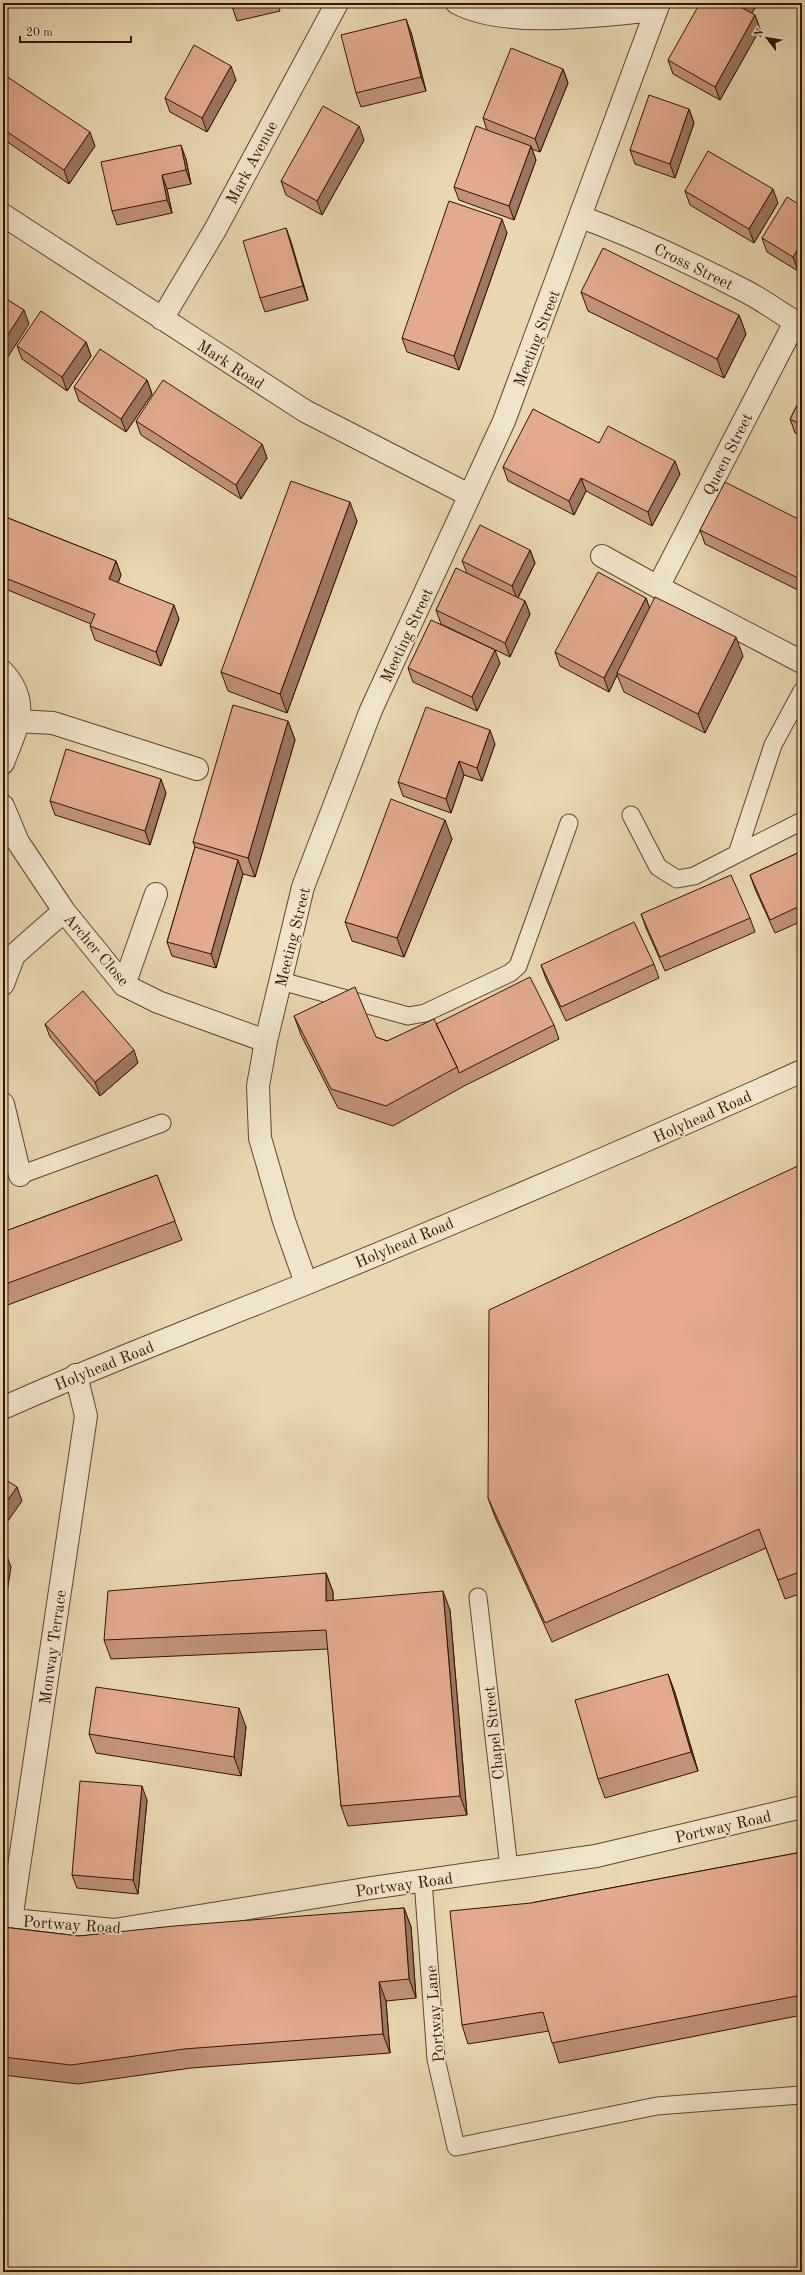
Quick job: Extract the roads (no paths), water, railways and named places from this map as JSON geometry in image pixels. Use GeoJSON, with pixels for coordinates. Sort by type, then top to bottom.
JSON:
{"type":"FeatureCollection","features":[{"type":"Feature","properties":{"kind":"street","name":"Mark Avenue"},"geometry":{"type":"LineString","coordinates":[[162,319],[215,230],[337,3]]}},
{"type":"Feature","properties":{"kind":"street"},"geometry":{"type":"LineString","coordinates":[[465,5],[495,16],[564,17],[658,7]]}},
{"type":"Feature","properties":{"kind":"street","name":"Meeting Street"},"geometry":{"type":"LineString","coordinates":[[306,1284],[284,1221],[260,1138],[258,1086],[266,1041],[282,981],[303,887],[371,710],[504,421],[658,7]]}},
{"type":"Feature","properties":{"kind":"street","name":"Mark Road"},"geometry":{"type":"LineString","coordinates":[[3,215],[305,411],[470,495]]}},
{"type":"Feature","properties":{"kind":"street","name":"Cross Street"},"geometry":{"type":"LineString","coordinates":[[581,217],[629,235],[683,259],[749,293],[799,324]]}},
{"type":"Feature","properties":{"kind":"street","name":"Queen Street"},"geometry":{"type":"LineString","coordinates":[[658,587],[799,324]]}},
{"type":"Feature","properties":{"kind":"street"},"geometry":{"type":"LineString","coordinates":[[602,556],[802,662]]}},
{"type":"Feature","properties":{"kind":"street"},"geometry":{"type":"LineString","coordinates":[[3,672],[12,682],[21,711],[3,763]]}},
{"type":"Feature","properties":{"kind":"street"},"geometry":{"type":"LineString","coordinates":[[18,721],[53,723],[197,769]]}},
{"type":"Feature","properties":{"kind":"street","name":"Archer Close"},"geometry":{"type":"LineString","coordinates":[[3,806],[18,842],[64,911],[124,985],[158,1002],[266,1041]]}},
{"type":"Feature","properties":{"kind":"street"},"geometry":{"type":"LineString","coordinates":[[124,985],[156,894]]}},
{"type":"Feature","properties":{"kind":"street"},"geometry":{"type":"LineString","coordinates":[[3,984],[8,956],[64,911]]}},
{"type":"Feature","properties":{"kind":"street","name":"Holyhead Road"},"geometry":{"type":"LineString","coordinates":[[3,1408],[76,1375],[306,1284],[640,1144],[802,1071]]}},
{"type":"Feature","properties":{"kind":"street"},"geometry":{"type":"LineString","coordinates":[[3,1104],[20,1175]]}},
{"type":"Feature","properties":{"kind":"street","name":"Monway Terrace"},"geometry":{"type":"LineString","coordinates":[[7,1920],[86,1416],[76,1375]]}},
{"type":"Feature","properties":{"kind":"street","name":"Portway Road"},"geometry":{"type":"LineString","coordinates":[[7,1920],[114,1930],[423,1880],[596,1856],[802,1807]]}},
{"type":"Feature","properties":{"kind":"lane"},"geometry":{"type":"LineString","coordinates":[[737,854],[773,745],[802,691]]}},
{"type":"Feature","properties":{"kind":"lane"},"geometry":{"type":"LineString","coordinates":[[631,815],[658,867],[677,879],[694,876],[802,821]]}},
{"type":"Feature","properties":{"kind":"lane"},"geometry":{"type":"LineString","coordinates":[[282,981],[408,1016],[425,1013],[510,973],[518,966],[568,823]]}},
{"type":"Feature","properties":{"kind":"lane"},"geometry":{"type":"LineString","coordinates":[[20,1175],[162,1123]]}},
{"type":"Feature","properties":{"kind":"lane","name":"Chapel Street"},"geometry":{"type":"LineString","coordinates":[[478,1597],[509,1868]]}},
{"type":"Feature","properties":{"kind":"lane","name":"Portway Lane"},"geometry":{"type":"LineString","coordinates":[[423,1880],[436,2059],[456,2147],[657,2106],[801,2095]]}}]}
